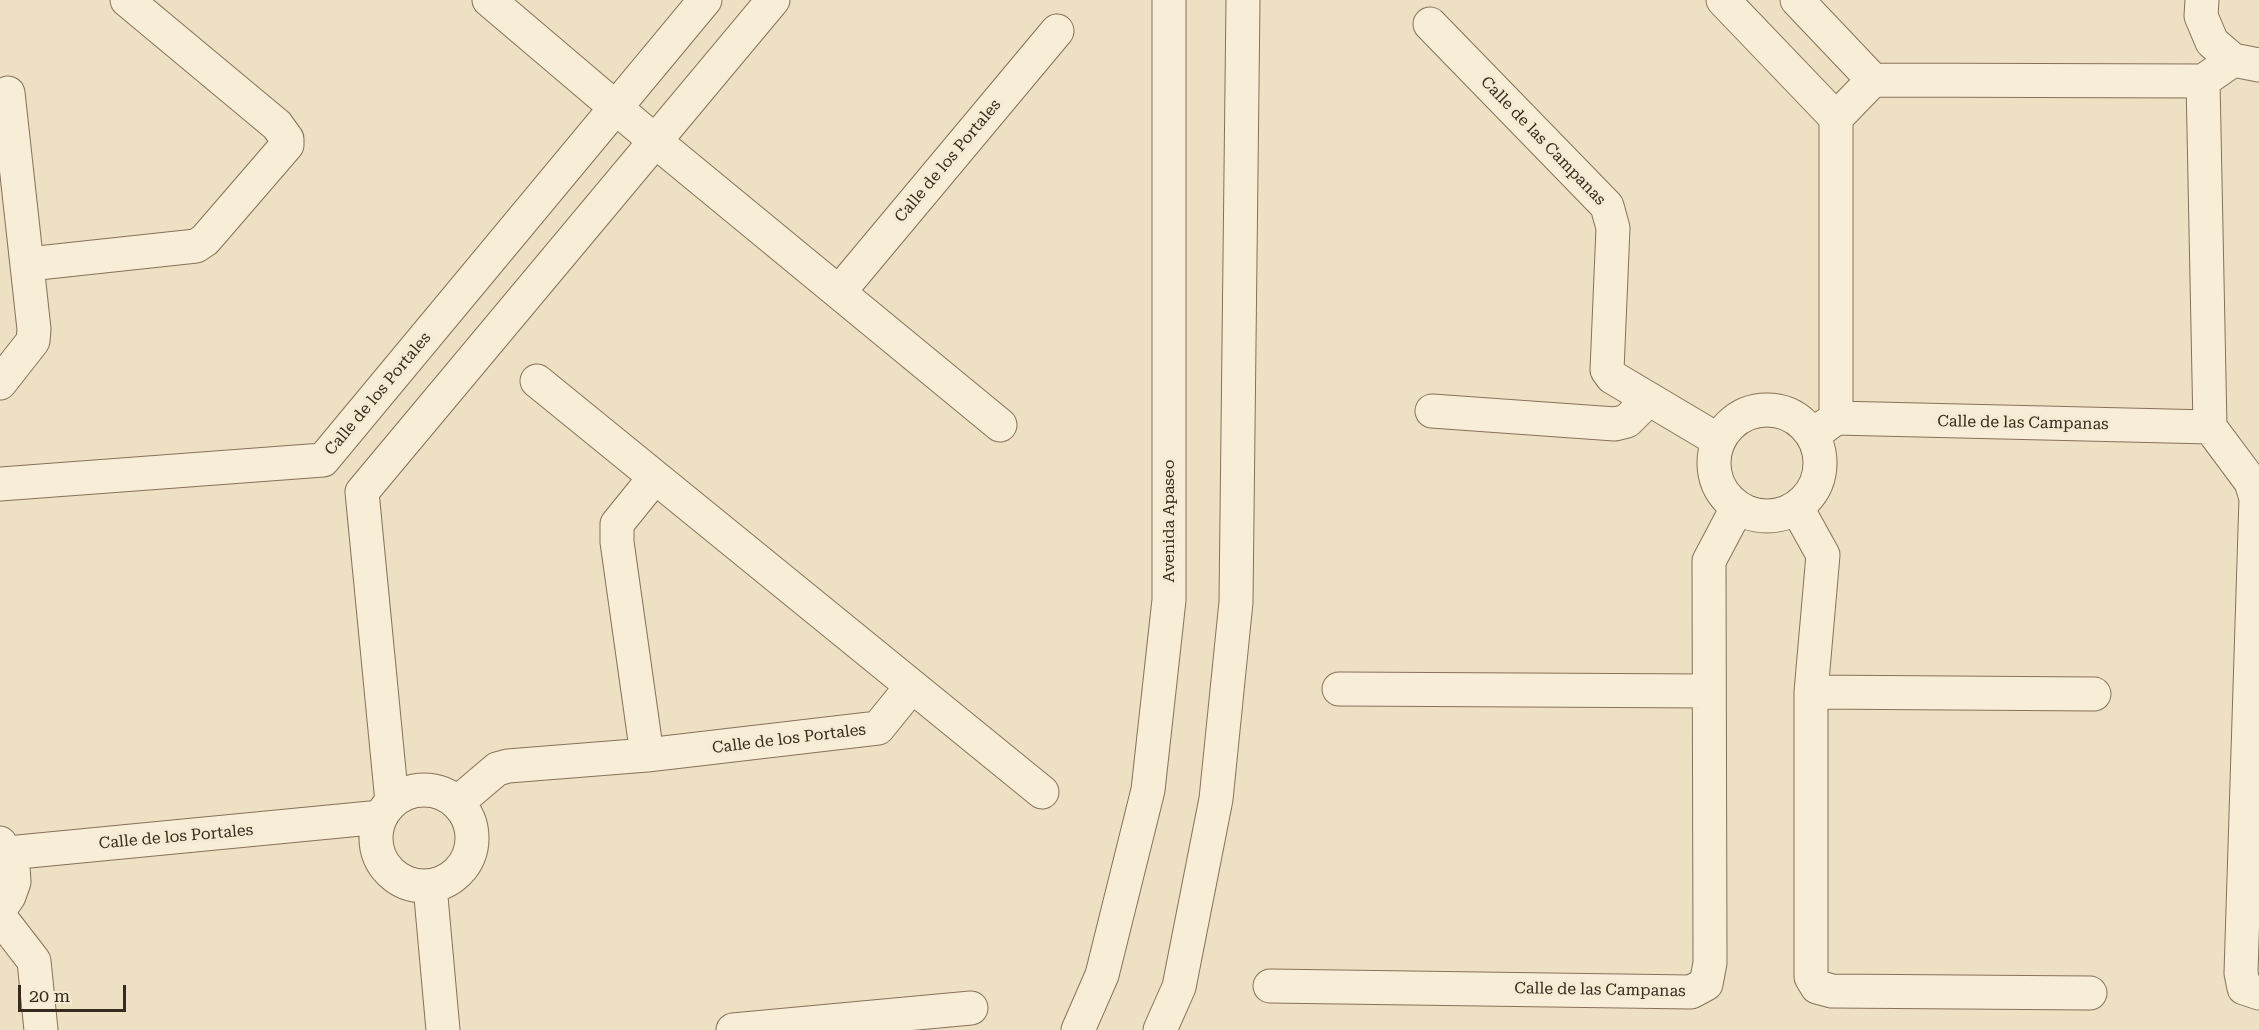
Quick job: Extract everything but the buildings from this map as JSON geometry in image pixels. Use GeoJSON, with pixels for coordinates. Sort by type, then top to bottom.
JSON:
{"type":"FeatureCollection","features":[{"type":"Feature","properties":{"kind":"street"},"geometry":{"type":"LineString","coordinates":[[29,264],[196,246],[205,240],[287,145],[287,139],[277,125],[127,0]]}},
{"type":"Feature","properties":{"kind":"street"},"geometry":{"type":"LineString","coordinates":[[489,0],[655,141],[1000,425]]}},
{"type":"Feature","properties":{"kind":"street","name":"Calle de los Portales"},"geometry":{"type":"LineString","coordinates":[[0,484],[323,460],[705,0]]}},
{"type":"Feature","properties":{"kind":"street"},"geometry":{"type":"LineString","coordinates":[[386,810],[409,793],[428,790],[457,803],[470,823],[472,840],[469,856],[460,870],[446,881],[430,886],[410,884],[392,874],[380,858],[376,837],[386,810],[362,492],[773,0]]}},
{"type":"Feature","properties":{"kind":"street","name":"Avenida Apaseo"},"geometry":{"type":"LineString","coordinates":[[1078,1030],[1102,975],[1148,790],[1169,600],[1169,0]]}},
{"type":"Feature","properties":{"kind":"street"},"geometry":{"type":"LineString","coordinates":[[1160,1030],[1179,987],[1216,799],[1236,602],[1243,0]]}},
{"type":"Feature","properties":{"kind":"street"},"geometry":{"type":"LineString","coordinates":[[1723,0],[1836,118]]}},
{"type":"Feature","properties":{"kind":"street"},"geometry":{"type":"LineString","coordinates":[[1797,0],[1873,80]]}},
{"type":"Feature","properties":{"kind":"street"},"geometry":{"type":"LineString","coordinates":[[2202,0],[2201,16],[2212,42],[2246,63]]}},
{"type":"Feature","properties":{"kind":"street","name":"Calle de las Campanas"},"geometry":{"type":"LineString","coordinates":[[1430,24],[1607,206],[1614,228],[1607,370],[1612,377],[1718,440]]}},
{"type":"Feature","properties":{"kind":"street","name":"Calle de los Portales"},"geometry":{"type":"LineString","coordinates":[[839,292],[1057,31]]}},
{"type":"Feature","properties":{"kind":"street"},"geometry":{"type":"LineString","coordinates":[[1824,427],[1778,410],[1750,412],[1737,419],[1718,440],[1713,465],[1715,477],[1727,499],[1737,508],[1756,516],[1778,516],[1797,508],[1813,489],[1821,466],[1819,450],[1824,427],[1836,118],[1873,80],[2203,81],[2246,63]]}},
{"type":"Feature","properties":{"kind":"street"},"geometry":{"type":"LineString","coordinates":[[2203,81],[2210,427],[2251,482],[2256,498],[2254,698],[2241,973],[2244,988],[2259,993]]}},
{"type":"Feature","properties":{"kind":"street"},"geometry":{"type":"LineString","coordinates":[[0,383],[33,340],[34,329],[29,264],[8,93]]}},
{"type":"Feature","properties":{"kind":"street"},"geometry":{"type":"LineString","coordinates":[[537,381],[1042,792]]}},
{"type":"Feature","properties":{"kind":"street"},"geometry":{"type":"LineString","coordinates":[[1432,411],[1615,424],[1627,421],[1650,399]]}},
{"type":"Feature","properties":{"kind":"street","name":"Calle de las Campanas"},"geometry":{"type":"LineString","coordinates":[[1824,427],[2210,427]]}},
{"type":"Feature","properties":{"kind":"street"},"geometry":{"type":"LineString","coordinates":[[323,460],[362,492]]}},
{"type":"Feature","properties":{"kind":"street"},"geometry":{"type":"LineString","coordinates":[[647,755],[617,542],[617,524],[655,477]]}},
{"type":"Feature","properties":{"kind":"street","name":"Calle de las Campanas"},"geometry":{"type":"LineString","coordinates":[[1270,986],[1698,990],[1706,984],[1710,963],[1708,561],[1737,508]]}},
{"type":"Feature","properties":{"kind":"street"},"geometry":{"type":"LineString","coordinates":[[1797,508],[1823,555],[1811,692],[1810,967],[1811,977],[1817,987],[1832,991],[2090,993]]}},
{"type":"Feature","properties":{"kind":"street","name":"Calle de los Portales"},"geometry":{"type":"LineString","coordinates":[[457,803],[496,769],[508,766],[647,755],[878,728],[886,722],[912,686]]}},
{"type":"Feature","properties":{"kind":"street"},"geometry":{"type":"LineString","coordinates":[[1339,689],[1707,691]]}},
{"type":"Feature","properties":{"kind":"street"},"geometry":{"type":"LineString","coordinates":[[1811,692],[2094,694]]}},
{"type":"Feature","properties":{"kind":"street","name":"Calle de los Portales"},"geometry":{"type":"LineString","coordinates":[[4,848],[386,810]]}},
{"type":"Feature","properties":{"kind":"street"},"geometry":{"type":"LineString","coordinates":[[0,909],[9,896],[14,882],[13,867],[4,848]]}},
{"type":"Feature","properties":{"kind":"street"},"geometry":{"type":"LineString","coordinates":[[430,886],[443,1030]]}},
{"type":"Feature","properties":{"kind":"street"},"geometry":{"type":"LineString","coordinates":[[0,917],[34,961],[41,1030]]}},
{"type":"Feature","properties":{"kind":"street"},"geometry":{"type":"LineString","coordinates":[[733,1030],[971,1008]]}}]}
